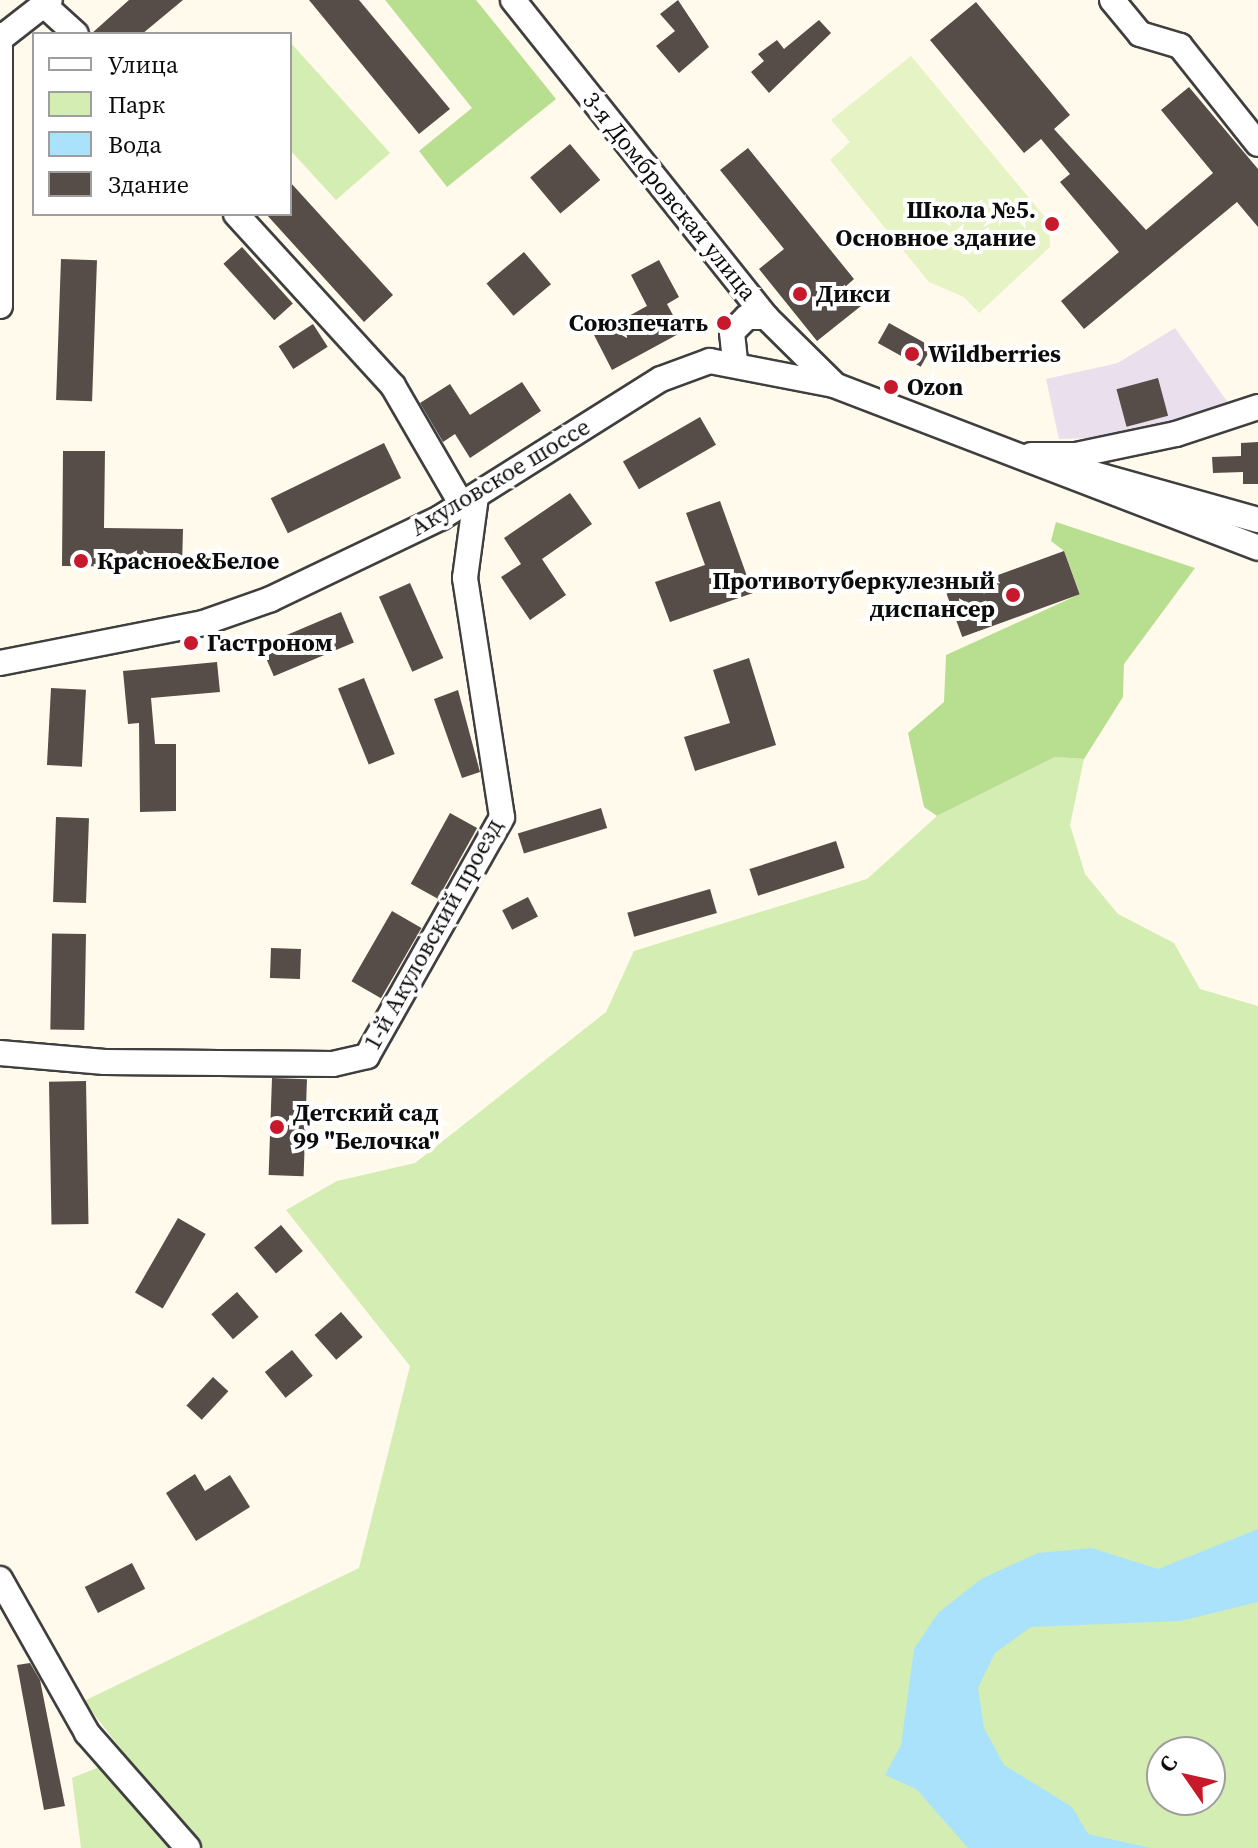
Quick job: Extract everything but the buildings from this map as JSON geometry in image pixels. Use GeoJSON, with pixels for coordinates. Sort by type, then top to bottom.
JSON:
{"type":"FeatureCollection","features":[{"type":"Feature","properties":{"kind":"street","name":"3-я Домбровская улица"},"geometry":{"type":"LineString","coordinates":[[513,0],[766,317],[834,385]]}},
{"type":"Feature","properties":{"kind":"street"},"geometry":{"type":"LineString","coordinates":[[1112,0],[1140,34],[1180,46],[1258,144]]}},
{"type":"Feature","properties":{"kind":"street"},"geometry":{"type":"LineString","coordinates":[[0,306],[0,37],[47,2],[74,32]]}},
{"type":"Feature","properties":{"kind":"street"},"geometry":{"type":"LineString","coordinates":[[238,216],[393,386],[469,501]]}},
{"type":"Feature","properties":{"kind":"street"},"geometry":{"type":"LineString","coordinates":[[735,361],[732,332],[747,317],[766,317]]}},
{"type":"Feature","properties":{"kind":"street"},"geometry":{"type":"LineString","coordinates":[[759,368],[778,356],[784,337]]}},
{"type":"Feature","properties":{"kind":"street","name":"Акуловское шоссе"},"geometry":{"type":"LineString","coordinates":[[0,663],[203,623],[271,599],[469,501],[661,379],[735,361],[834,385],[994,446],[1164,518],[1258,548]]}},
{"type":"Feature","properties":{"kind":"street"},"geometry":{"type":"LineString","coordinates":[[1021,453],[1076,455],[1176,434],[1258,407]]}},
{"type":"Feature","properties":{"kind":"street","name":"Акуловское шоссе"},"geometry":{"type":"LineString","coordinates":[[994,446],[1258,520]]}},
{"type":"Feature","properties":{"kind":"street","name":"1-й Акуловский проезд"},"geometry":{"type":"LineString","coordinates":[[0,1053],[333,1064],[367,1056],[502,817],[465,578],[469,501]]}},
{"type":"Feature","properties":{"kind":"street"},"geometry":{"type":"LineString","coordinates":[[3,1593],[87,1733],[188,1848]]}},
{"type":"Feature","properties":{"kind":"shaded area"},"geometry":{"type":"Polygon","coordinates":[[[1175,328],[1229,404],[1124,437],[1059,439],[1046,379],[1118,363],[1175,328]]]}},
{"type":"Feature","properties":{"kind":"green space"},"geometry":{"type":"Polygon","coordinates":[[[385,0],[476,0],[556,99],[447,187],[419,151],[472,108],[385,0]]]}},
{"type":"Feature","properties":{"kind":"green space"},"geometry":{"type":"Polygon","coordinates":[[[292,44],[390,153],[336,200],[292,152],[292,44]]]}},
{"type":"Feature","properties":{"kind":"green space"},"geometry":{"type":"Polygon","coordinates":[[[911,56],[1049,222],[1050,247],[979,313],[964,297],[929,282],[830,160],[850,142],[831,120],[911,56]]]}},
{"type":"Feature","properties":{"kind":"green space"},"geometry":{"type":"Polygon","coordinates":[[[1056,522],[1195,568],[1124,664],[1123,697],[1084,759],[1055,757],[937,816],[924,807],[908,733],[944,702],[946,655],[1080,594],[1064,551],[1051,541],[1056,522]]]}},
{"type":"Feature","properties":{"kind":"green space"},"geometry":{"type":"Polygon","coordinates":[[[1055,757],[1084,759],[1070,825],[1085,874],[1118,914],[1174,943],[1200,989],[1258,1006],[1258,1848],[81,1848],[72,1778],[126,1756],[84,1701],[359,1568],[410,1366],[286,1210],[337,1181],[415,1163],[606,1012],[634,951],[867,879],[937,816],[1055,757]]]}},
{"type":"Feature","properties":{"kind":"water"},"geometry":{"type":"Polygon","coordinates":[[[1258,1529],[1258,1602],[1181,1621],[1031,1627],[995,1653],[978,1688],[984,1728],[1004,1765],[1072,1807],[1088,1834],[1151,1848],[968,1848],[916,1789],[885,1775],[901,1745],[914,1649],[938,1613],[981,1579],[1038,1553],[1092,1548],[1158,1569],[1258,1529]]]}},
{"type":"Feature","properties":{"kind":"place","name":"Школа №5. Основное здание"},"geometry":{"type":"Point","coordinates":[1052,224]}},
{"type":"Feature","properties":{"kind":"place","name":"Дикси"},"geometry":{"type":"Point","coordinates":[800,294]}},
{"type":"Feature","properties":{"kind":"place","name":"Союзпечать"},"geometry":{"type":"Point","coordinates":[724,323]}},
{"type":"Feature","properties":{"kind":"place","name":"Wildberries"},"geometry":{"type":"Point","coordinates":[912,354]}},
{"type":"Feature","properties":{"kind":"place","name":"Ozon"},"geometry":{"type":"Point","coordinates":[891,387]}},
{"type":"Feature","properties":{"kind":"place","name":"Красное&Белое"},"geometry":{"type":"Point","coordinates":[81,561]}},
{"type":"Feature","properties":{"kind":"place","name":"Противотуберкулезный диспансер"},"geometry":{"type":"Point","coordinates":[1013,595]}},
{"type":"Feature","properties":{"kind":"place","name":"Гастроном"},"geometry":{"type":"Point","coordinates":[191,643]}},
{"type":"Feature","properties":{"kind":"place","name":"Детский сад 99 \"Белочка\""},"geometry":{"type":"Point","coordinates":[277,1127]}}]}
